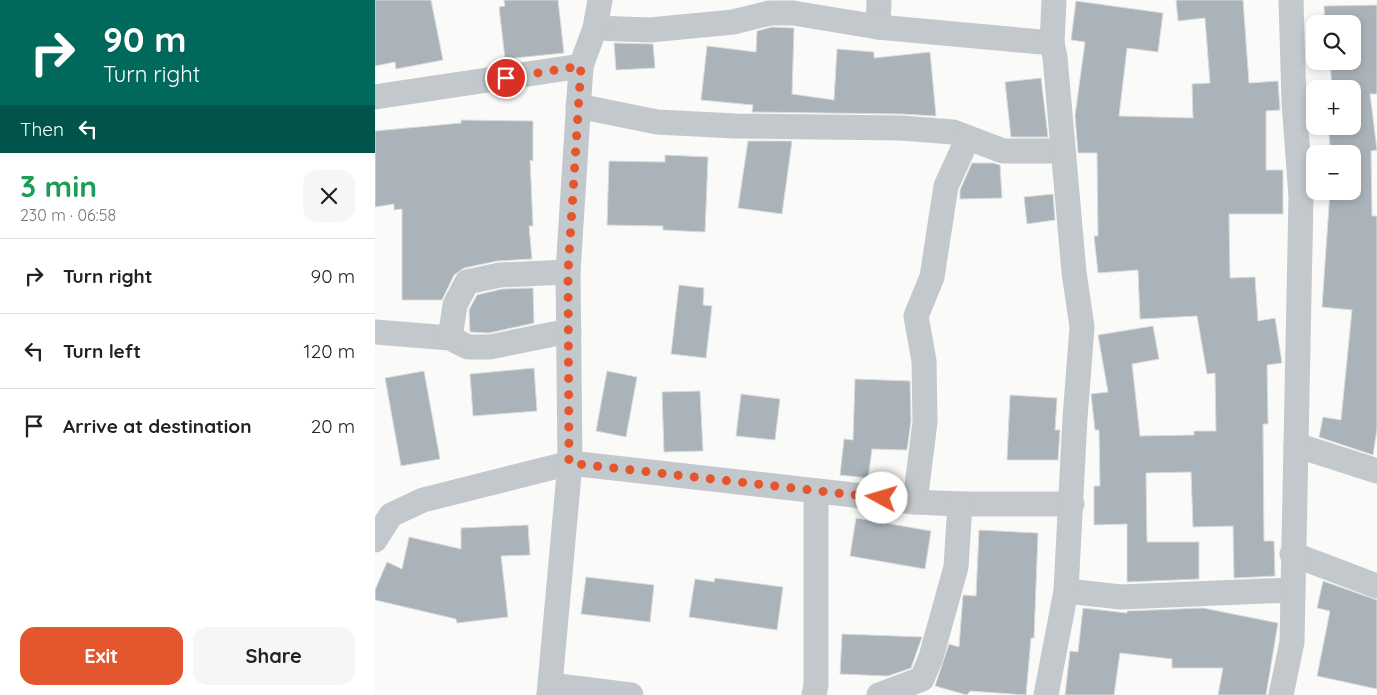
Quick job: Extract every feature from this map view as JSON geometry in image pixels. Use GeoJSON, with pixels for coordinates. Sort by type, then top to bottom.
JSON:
{"type":"FeatureCollection","features":[{"type":"Feature","properties":{"kind":"street"},"geometry":{"type":"LineString","coordinates":[[600,0],[595,28],[581,66],[568,272],[569,463],[549,690],[631,695]]}},
{"type":"Feature","properties":{"kind":"street"},"geometry":{"type":"LineString","coordinates":[[877,27],[879,0]]}},
{"type":"Feature","properties":{"kind":"street"},"geometry":{"type":"LineString","coordinates":[[1046,695],[1066,591],[1082,327],[1074,272],[1055,57],[1052,43],[1054,0]]}},
{"type":"Feature","properties":{"kind":"street"},"geometry":{"type":"LineString","coordinates":[[1281,695],[1291,642],[1301,197],[1294,102],[1291,0]]}},
{"type":"Feature","properties":{"kind":"street"},"geometry":{"type":"LineString","coordinates":[[595,28],[650,30],[733,22],[770,13],[793,14],[877,27],[1052,43]]}},
{"type":"Feature","properties":{"kind":"street"},"geometry":{"type":"LineString","coordinates":[[375,97],[581,66]]}},
{"type":"Feature","properties":{"kind":"street"},"geometry":{"type":"LineString","coordinates":[[579,106],[657,122],[735,126],[901,128],[953,132],[1003,151],[1063,152]]}},
{"type":"Feature","properties":{"kind":"street"},"geometry":{"type":"LineString","coordinates":[[915,502],[925,422],[924,361],[916,316],[932,277],[946,186],[968,138]]}},
{"type":"Feature","properties":{"kind":"street"},"geometry":{"type":"LineString","coordinates":[[450,338],[455,305],[467,282],[500,276],[568,272]]}},
{"type":"Feature","properties":{"kind":"street"},"geometry":{"type":"LineString","coordinates":[[375,332],[450,338],[468,347],[490,347],[569,331]]}},
{"type":"Feature","properties":{"kind":"street"},"geometry":{"type":"LineString","coordinates":[[1296,445],[1377,471]]}},
{"type":"Feature","properties":{"kind":"street"},"geometry":{"type":"LineString","coordinates":[[375,540],[383,512],[569,463],[915,502],[1072,504]]}},
{"type":"Feature","properties":{"kind":"street"},"geometry":{"type":"LineString","coordinates":[[814,695],[817,685],[816,491]]}},
{"type":"Feature","properties":{"kind":"street"},"geometry":{"type":"LineString","coordinates":[[879,695],[922,679],[931,657],[956,567],[960,504]]}},
{"type":"Feature","properties":{"kind":"street"},"geometry":{"type":"LineString","coordinates":[[1292,554],[1377,586]]}},
{"type":"Feature","properties":{"kind":"street"},"geometry":{"type":"LineString","coordinates":[[1066,591],[1121,597],[1293,590]]}},
{"type":"Feature","properties":{"kind":"building"},"geometry":{"type":"Polygon","coordinates":[[[375,0],[431,0],[443,60],[396,69],[395,62],[375,66],[375,0]]]}},
{"type":"Feature","properties":{"kind":"building"},"geometry":{"type":"Polygon","coordinates":[[[504,0],[558,0],[564,53],[505,59],[499,7],[505,6],[504,0]]]}},
{"type":"Feature","properties":{"kind":"building"},"geometry":{"type":"Polygon","coordinates":[[[1176,0],[1243,0],[1249,83],[1278,81],[1280,110],[1266,111],[1266,170],[1283,170],[1283,214],[1229,214],[1230,278],[1255,277],[1258,321],[1275,318],[1282,363],[1267,365],[1268,424],[1263,424],[1264,541],[1274,541],[1275,576],[1234,578],[1233,526],[1193,527],[1191,472],[1146,473],[1147,542],[1199,542],[1199,579],[1127,582],[1127,524],[1094,525],[1094,486],[1100,486],[1099,430],[1095,430],[1091,394],[1108,392],[1098,335],[1153,326],[1159,359],[1132,364],[1140,436],[1194,435],[1194,431],[1216,431],[1215,373],[1207,374],[1197,316],[1140,319],[1138,270],[1098,273],[1094,236],[1098,236],[1097,153],[1078,153],[1075,116],[1085,42],[1071,40],[1076,1],[1163,13],[1158,52],[1127,48],[1119,116],[1193,118],[1192,84],[1210,83],[1205,18],[1178,21],[1176,0]]]}},
{"type":"Feature","properties":{"kind":"building"},"geometry":{"type":"Polygon","coordinates":[[[1377,5],[1377,94],[1370,94],[1377,150],[1371,151],[1372,216],[1377,216],[1377,429],[1373,455],[1319,437],[1323,417],[1341,420],[1352,310],[1322,307],[1329,200],[1361,200],[1361,145],[1330,145],[1329,135],[1361,135],[1361,80],[1331,80],[1331,70],[1361,70],[1361,15],[1324,15],[1324,6],[1377,5]]]}},
{"type":"Feature","properties":{"kind":"building"},"geometry":{"type":"Polygon","coordinates":[[[772,27],[794,28],[792,94],[834,100],[837,49],[874,52],[874,58],[930,52],[936,116],[752,112],[753,105],[701,100],[707,46],[756,52],[757,31],[772,27]]]}},
{"type":"Feature","properties":{"kind":"building"},"geometry":{"type":"Polygon","coordinates":[[[614,43],[653,44],[655,68],[616,70],[614,43]]]}},
{"type":"Feature","properties":{"kind":"building"},"geometry":{"type":"Polygon","coordinates":[[[1041,78],[1048,137],[1011,137],[1005,82],[1041,78]]]}},
{"type":"Feature","properties":{"kind":"building"},"geometry":{"type":"Polygon","coordinates":[[[461,120],[533,121],[533,161],[530,160],[533,226],[529,226],[532,259],[497,261],[464,268],[454,275],[442,300],[402,300],[402,209],[394,210],[394,204],[375,207],[375,131],[461,123],[461,120]]]}},
{"type":"Feature","properties":{"kind":"building"},"geometry":{"type":"Polygon","coordinates":[[[748,141],[792,141],[782,214],[738,208],[748,141]]]}},
{"type":"Feature","properties":{"kind":"building"},"geometry":{"type":"Polygon","coordinates":[[[665,155],[708,157],[705,232],[663,230],[663,226],[607,225],[609,161],[665,162],[665,155]]]}},
{"type":"Feature","properties":{"kind":"building"},"geometry":{"type":"Polygon","coordinates":[[[972,163],[1000,165],[1002,198],[960,199],[960,190],[972,163]]]}},
{"type":"Feature","properties":{"kind":"building"},"geometry":{"type":"Polygon","coordinates":[[[1053,194],[1055,220],[1027,224],[1024,197],[1053,194]]]}},
{"type":"Feature","properties":{"kind":"building"},"geometry":{"type":"Polygon","coordinates":[[[679,285],[704,288],[703,305],[712,306],[706,358],[671,354],[679,285]]]}},
{"type":"Feature","properties":{"kind":"building"},"geometry":{"type":"Polygon","coordinates":[[[533,288],[534,323],[489,333],[470,332],[469,310],[477,295],[502,289],[533,288]]]}},
{"type":"Feature","properties":{"kind":"building"},"geometry":{"type":"Polygon","coordinates":[[[534,368],[537,411],[473,416],[470,374],[534,368]]]}},
{"type":"Feature","properties":{"kind":"building"},"geometry":{"type":"Polygon","coordinates":[[[424,371],[440,459],[401,466],[385,378],[424,371]]]}},
{"type":"Feature","properties":{"kind":"building"},"geometry":{"type":"Polygon","coordinates":[[[607,371],[637,377],[626,437],[596,431],[607,371]]]}},
{"type":"Feature","properties":{"kind":"building"},"geometry":{"type":"Polygon","coordinates":[[[855,379],[910,381],[911,421],[907,450],[872,449],[868,478],[840,475],[844,439],[853,440],[855,379]]]}},
{"type":"Feature","properties":{"kind":"building"},"geometry":{"type":"Polygon","coordinates":[[[700,391],[703,451],[664,452],[662,392],[700,391]]]}},
{"type":"Feature","properties":{"kind":"building"},"geometry":{"type":"Polygon","coordinates":[[[741,394],[780,399],[775,440],[736,436],[741,394]]]}},
{"type":"Feature","properties":{"kind":"building"},"geometry":{"type":"Polygon","coordinates":[[[1010,395],[1057,398],[1055,430],[1060,430],[1058,460],[1007,460],[1010,395]]]}},
{"type":"Feature","properties":{"kind":"building"},"geometry":{"type":"Polygon","coordinates":[[[856,518],[931,531],[925,569],[850,556],[856,518]]]}},
{"type":"Feature","properties":{"kind":"building"},"geometry":{"type":"Polygon","coordinates":[[[528,525],[530,555],[501,556],[508,617],[457,623],[456,619],[375,600],[375,590],[387,562],[402,569],[409,537],[461,549],[461,528],[528,525]]]}},
{"type":"Feature","properties":{"kind":"building"},"geometry":{"type":"Polygon","coordinates":[[[979,530],[1038,533],[1034,638],[1031,638],[1026,695],[970,691],[967,695],[935,686],[949,644],[959,647],[963,595],[976,596],[979,530]]]}},
{"type":"Feature","properties":{"kind":"building"},"geometry":{"type":"Polygon","coordinates":[[[586,577],[654,585],[650,622],[581,614],[586,577]]]}},
{"type":"Feature","properties":{"kind":"building"},"geometry":{"type":"Polygon","coordinates":[[[715,578],[783,587],[777,630],[689,617],[695,579],[714,582],[715,578]]]}},
{"type":"Feature","properties":{"kind":"building"},"geometry":{"type":"Polygon","coordinates":[[[1323,581],[1377,600],[1377,689],[1317,676],[1330,611],[1317,608],[1323,581]]]}},
{"type":"Feature","properties":{"kind":"building"},"geometry":{"type":"Polygon","coordinates":[[[1083,608],[1127,613],[1127,611],[1203,608],[1278,623],[1266,695],[1218,695],[1223,668],[1172,668],[1172,659],[1120,653],[1114,695],[1065,695],[1070,651],[1078,652],[1083,608]]]}},
{"type":"Feature","properties":{"kind":"building"},"geometry":{"type":"Polygon","coordinates":[[[842,634],[922,637],[911,668],[888,676],[840,674],[842,634]]]}},
{"type":"Feature","properties":{"kind":"route"},"geometry":{"type":"LineString","coordinates":[[506,78],[581,66],[568,272],[569,463],[882,498]]}}]}
